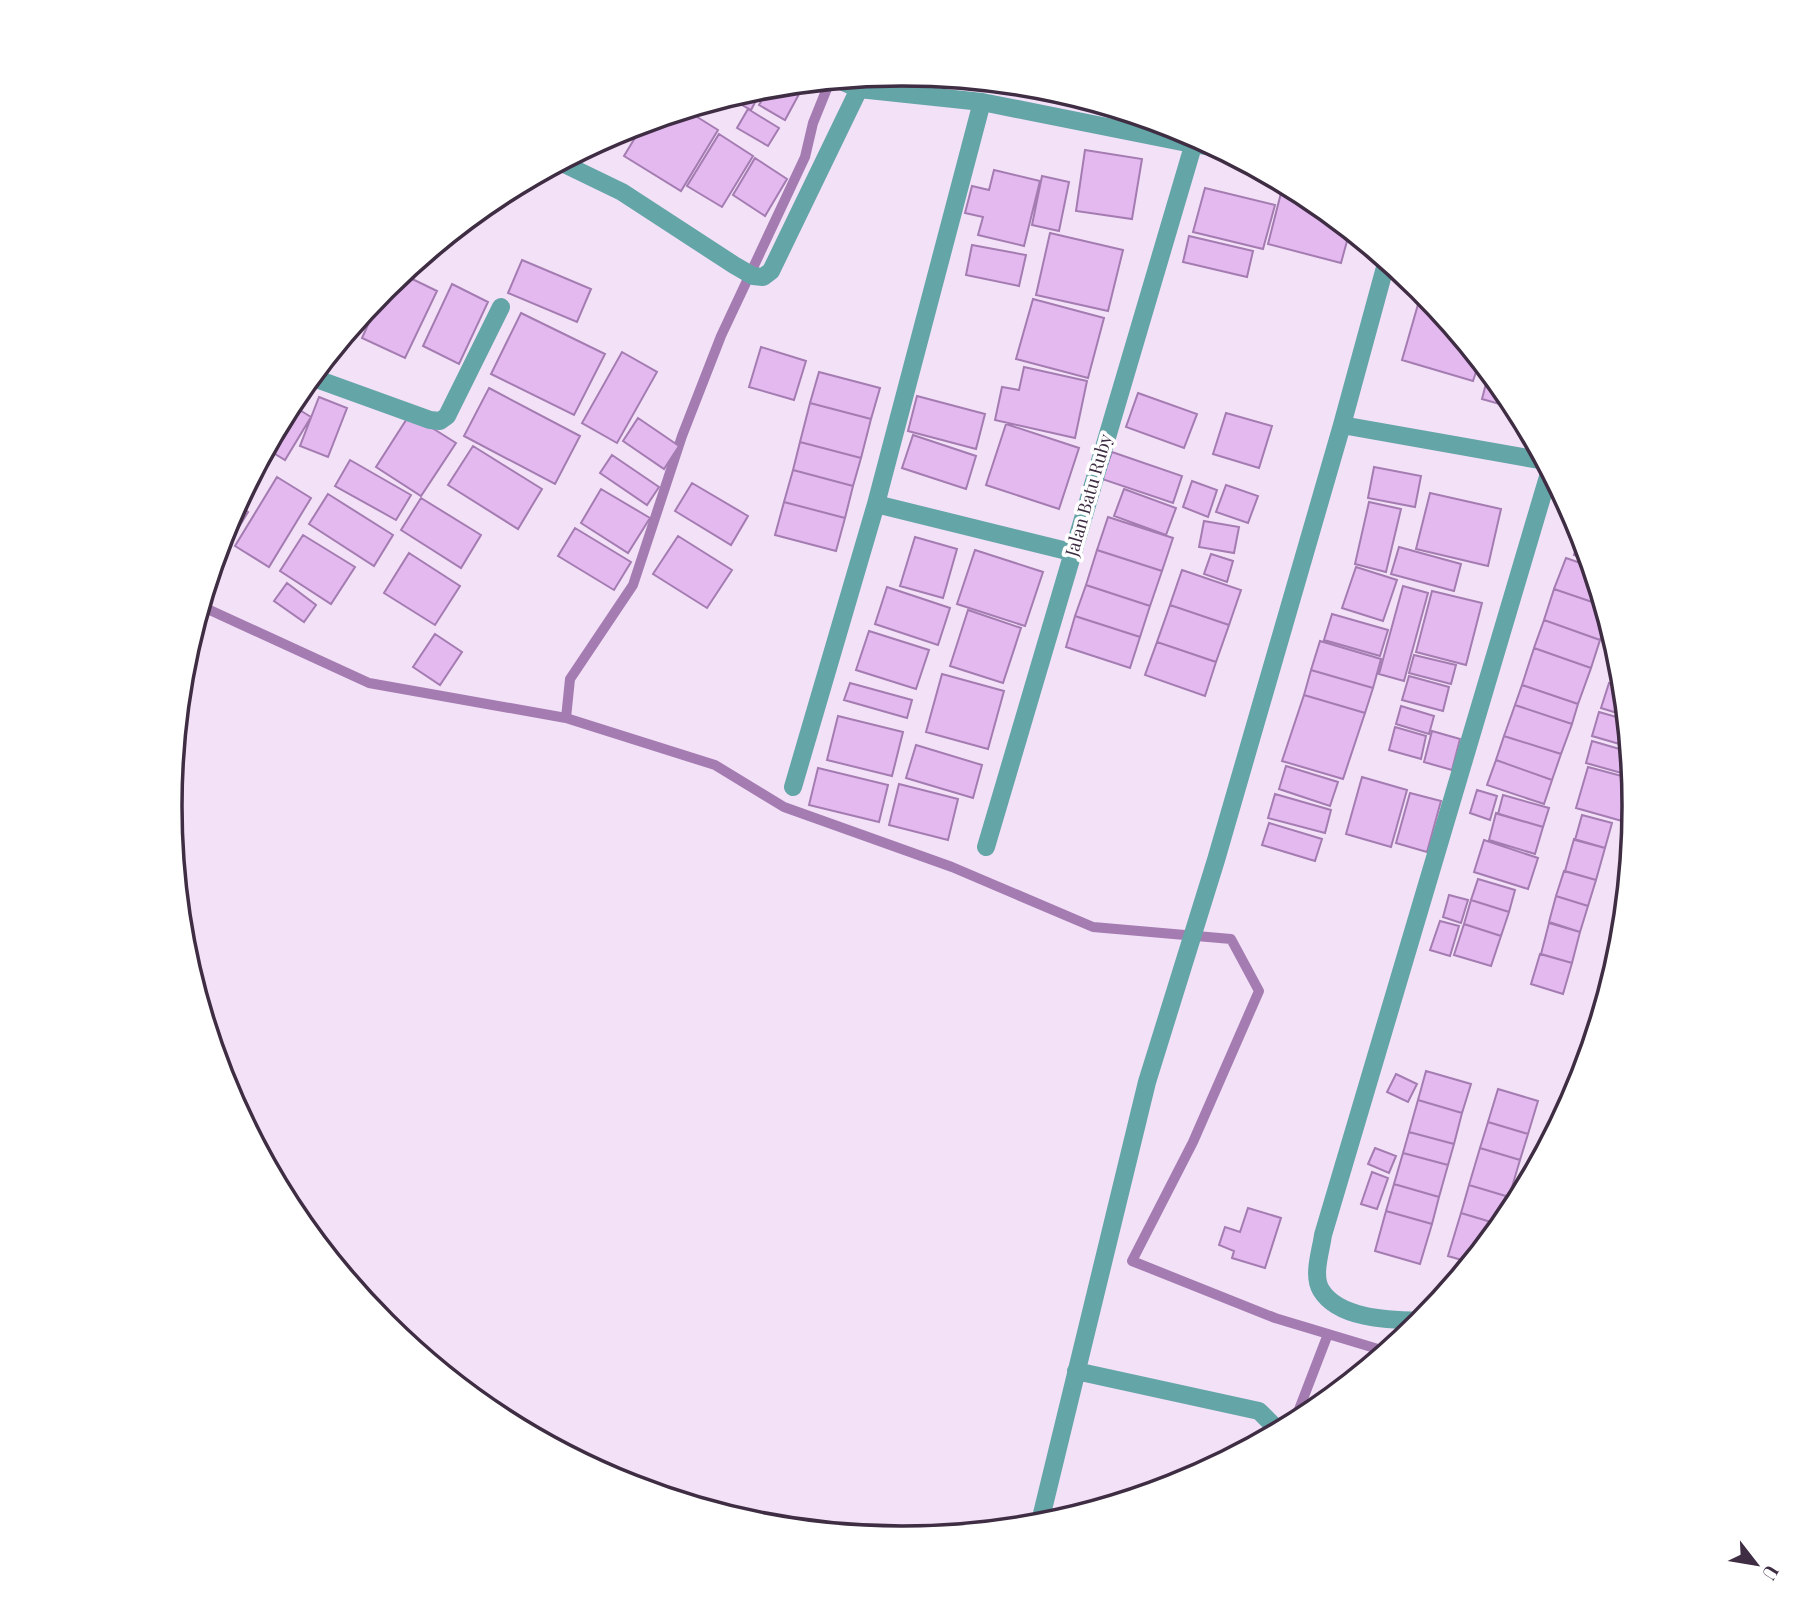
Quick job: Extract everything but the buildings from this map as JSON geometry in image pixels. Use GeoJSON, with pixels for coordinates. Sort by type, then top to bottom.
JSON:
{"type":"FeatureCollection","features":[{"type":"Feature","properties":{"kind":"street"},"geometry":{"type":"LineString","coordinates":[[873,87],[982,102],[1159,134]]}},
{"type":"Feature","properties":{"kind":"street"},"geometry":{"type":"LineString","coordinates":[[571,167],[622,192],[753,276],[763,277],[771,271],[845,88]]}},
{"type":"Feature","properties":{"kind":"street"},"geometry":{"type":"LineString","coordinates":[[793,787],[876,504],[982,102]]}},
{"type":"Feature","properties":{"kind":"street","name":"Jalan Batu Ruby"},"geometry":{"type":"LineString","coordinates":[[986,847],[1192,147]]}},
{"type":"Feature","properties":{"kind":"street"},"geometry":{"type":"LineString","coordinates":[[1042,1513],[1147,1082],[1216,860],[1384,271]]}},
{"type":"Feature","properties":{"kind":"street"},"geometry":{"type":"LineString","coordinates":[[322,381],[430,420],[440,421],[447,416],[500,307]]}},
{"type":"Feature","properties":{"kind":"street"},"geometry":{"type":"LineString","coordinates":[[1342,425],[1534,459]]}},
{"type":"Feature","properties":{"kind":"street"},"geometry":{"type":"LineString","coordinates":[[1407,1321],[1359,1315],[1336,1305],[1320,1289],[1317,1269],[1327,1222],[1546,483]]}},
{"type":"Feature","properties":{"kind":"street"},"geometry":{"type":"LineString","coordinates":[[876,504],[1071,552]]}},
{"type":"Feature","properties":{"kind":"street"},"geometry":{"type":"LineString","coordinates":[[1076,1371],[1259,1411],[1273,1425]]}},
{"type":"Feature","properties":{"kind":"waterway"},"geometry":{"type":"LineString","coordinates":[[209,610],[369,683],[566,718],[570,679],[633,585],[682,436],[721,336],[805,157],[813,123],[826,90]]}},
{"type":"Feature","properties":{"kind":"waterway"},"geometry":{"type":"LineString","coordinates":[[566,718],[715,765],[784,807],[952,867],[1093,927],[1231,939],[1259,991],[1193,1142],[1132,1261],[1275,1318],[1377,1349]]}},
{"type":"Feature","properties":{"kind":"waterway"},"geometry":{"type":"LineString","coordinates":[[1299,1408],[1328,1334]]}}]}
